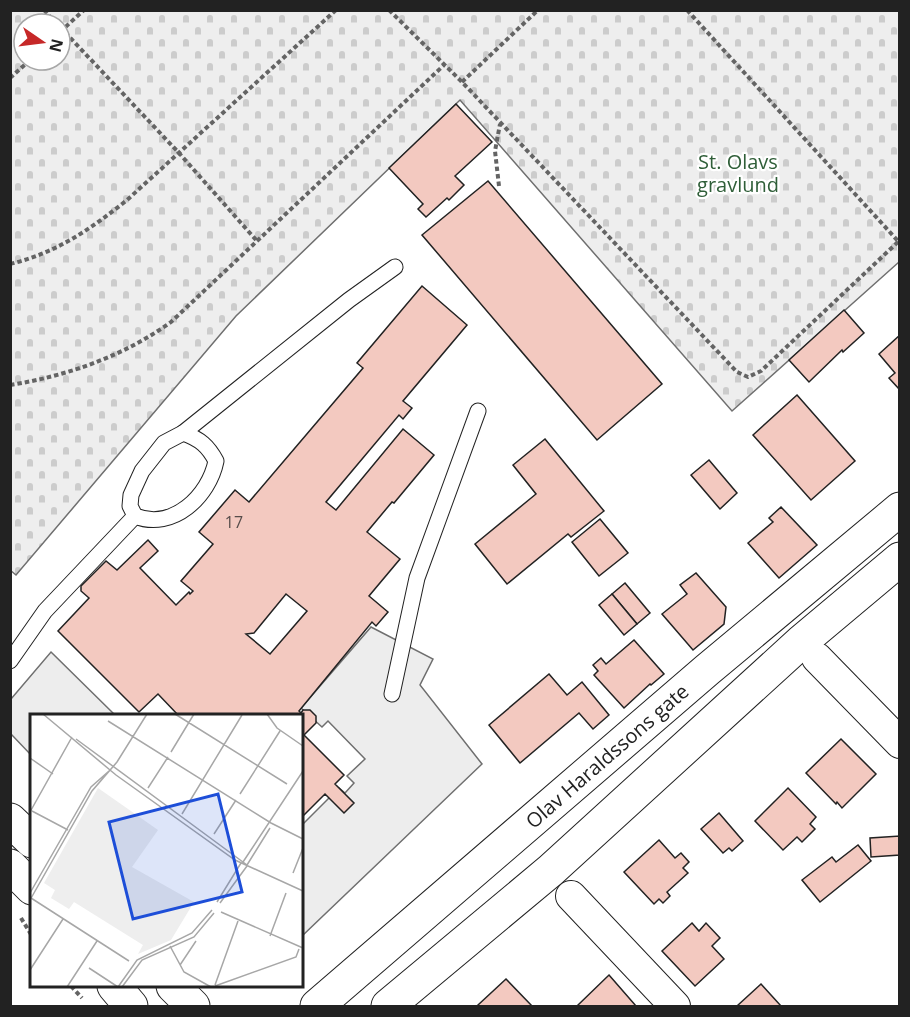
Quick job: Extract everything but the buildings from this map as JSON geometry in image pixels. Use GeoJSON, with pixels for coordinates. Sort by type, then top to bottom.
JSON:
{"type":"FeatureCollection","features":[{"type":"Feature","properties":{"kind":"main road","name":"Olav Haraldssons gate"},"geometry":{"type":"LineString","coordinates":[[317,1006],[707,670],[900,509]]}},
{"type":"Feature","properties":{"kind":"main road"},"geometry":{"type":"LineString","coordinates":[[388,1006],[552,870],[801,642],[900,559]]}},
{"type":"Feature","properties":{"kind":"main road"},"geometry":{"type":"LineString","coordinates":[[10,820],[30,839]]}},
{"type":"Feature","properties":{"kind":"main road"},"geometry":{"type":"LineString","coordinates":[[10,866],[30,886]]}},
{"type":"Feature","properties":{"kind":"main road"},"geometry":{"type":"LineString","coordinates":[[115,987],[131,1006]]}},
{"type":"Feature","properties":{"kind":"main road"},"geometry":{"type":"LineString","coordinates":[[174,987],[193,1006]]}},
{"type":"Feature","properties":{"kind":"street"},"geometry":{"type":"LineString","coordinates":[[817,658],[900,743]]}},
{"type":"Feature","properties":{"kind":"street"},"geometry":{"type":"LineString","coordinates":[[571,896],[675,1006]]}},
{"type":"Feature","properties":{"kind":"lane"},"geometry":{"type":"LineString","coordinates":[[183,434],[196,438],[208,447],[216,461],[213,477],[187,508],[174,517],[144,520],[135,516],[130,506],[131,495],[142,471],[164,443],[183,434],[349,300],[395,267]]}},
{"type":"Feature","properties":{"kind":"lane"},"geometry":{"type":"LineString","coordinates":[[392,694],[417,578],[478,411]]}},
{"type":"Feature","properties":{"kind":"lane"},"geometry":{"type":"LineString","coordinates":[[10,661],[45,611],[135,516]]}},
{"type":"Feature","properties":{"kind":"path"},"geometry":{"type":"LineString","coordinates":[[10,264],[34,258],[93,227],[127,200],[336,10]]}},
{"type":"Feature","properties":{"kind":"path"},"geometry":{"type":"LineString","coordinates":[[389,10],[462,82],[737,372],[748,377],[760,371],[899,240],[687,10]]}},
{"type":"Feature","properties":{"kind":"path"},"geometry":{"type":"LineString","coordinates":[[462,82],[538,10]]}},
{"type":"Feature","properties":{"kind":"path"},"geometry":{"type":"LineString","coordinates":[[72,41],[179,153],[257,241]]}},
{"type":"Feature","properties":{"kind":"path"},"geometry":{"type":"LineString","coordinates":[[10,385],[66,372],[135,346],[171,322],[444,65]]}},
{"type":"Feature","properties":{"kind":"path"},"geometry":{"type":"LineString","coordinates":[[498,186],[495,151],[501,123]]}},
{"type":"Feature","properties":{"kind":"green space","name":"St. Olavs gravlund"},"geometry":{"type":"Polygon","coordinates":[[[10,11],[899,11],[899,262],[732,411],[460,100],[236,316],[16,575],[10,570],[10,11]]]}},
{"type":"Feature","properties":{"kind":"shaded area"},"geometry":{"type":"Polygon","coordinates":[[[371,627],[433,659],[420,685],[482,764],[303,935],[303,824],[339,788],[345,793],[354,783],[347,776],[365,759],[328,721],[322,727],[301,708],[371,627]]]}},
{"type":"Feature","properties":{"kind":"shaded area"},"geometry":{"type":"Polygon","coordinates":[[[51,652],[114,714],[30,714],[30,754],[11,734],[11,699],[51,652]]]}}]}
